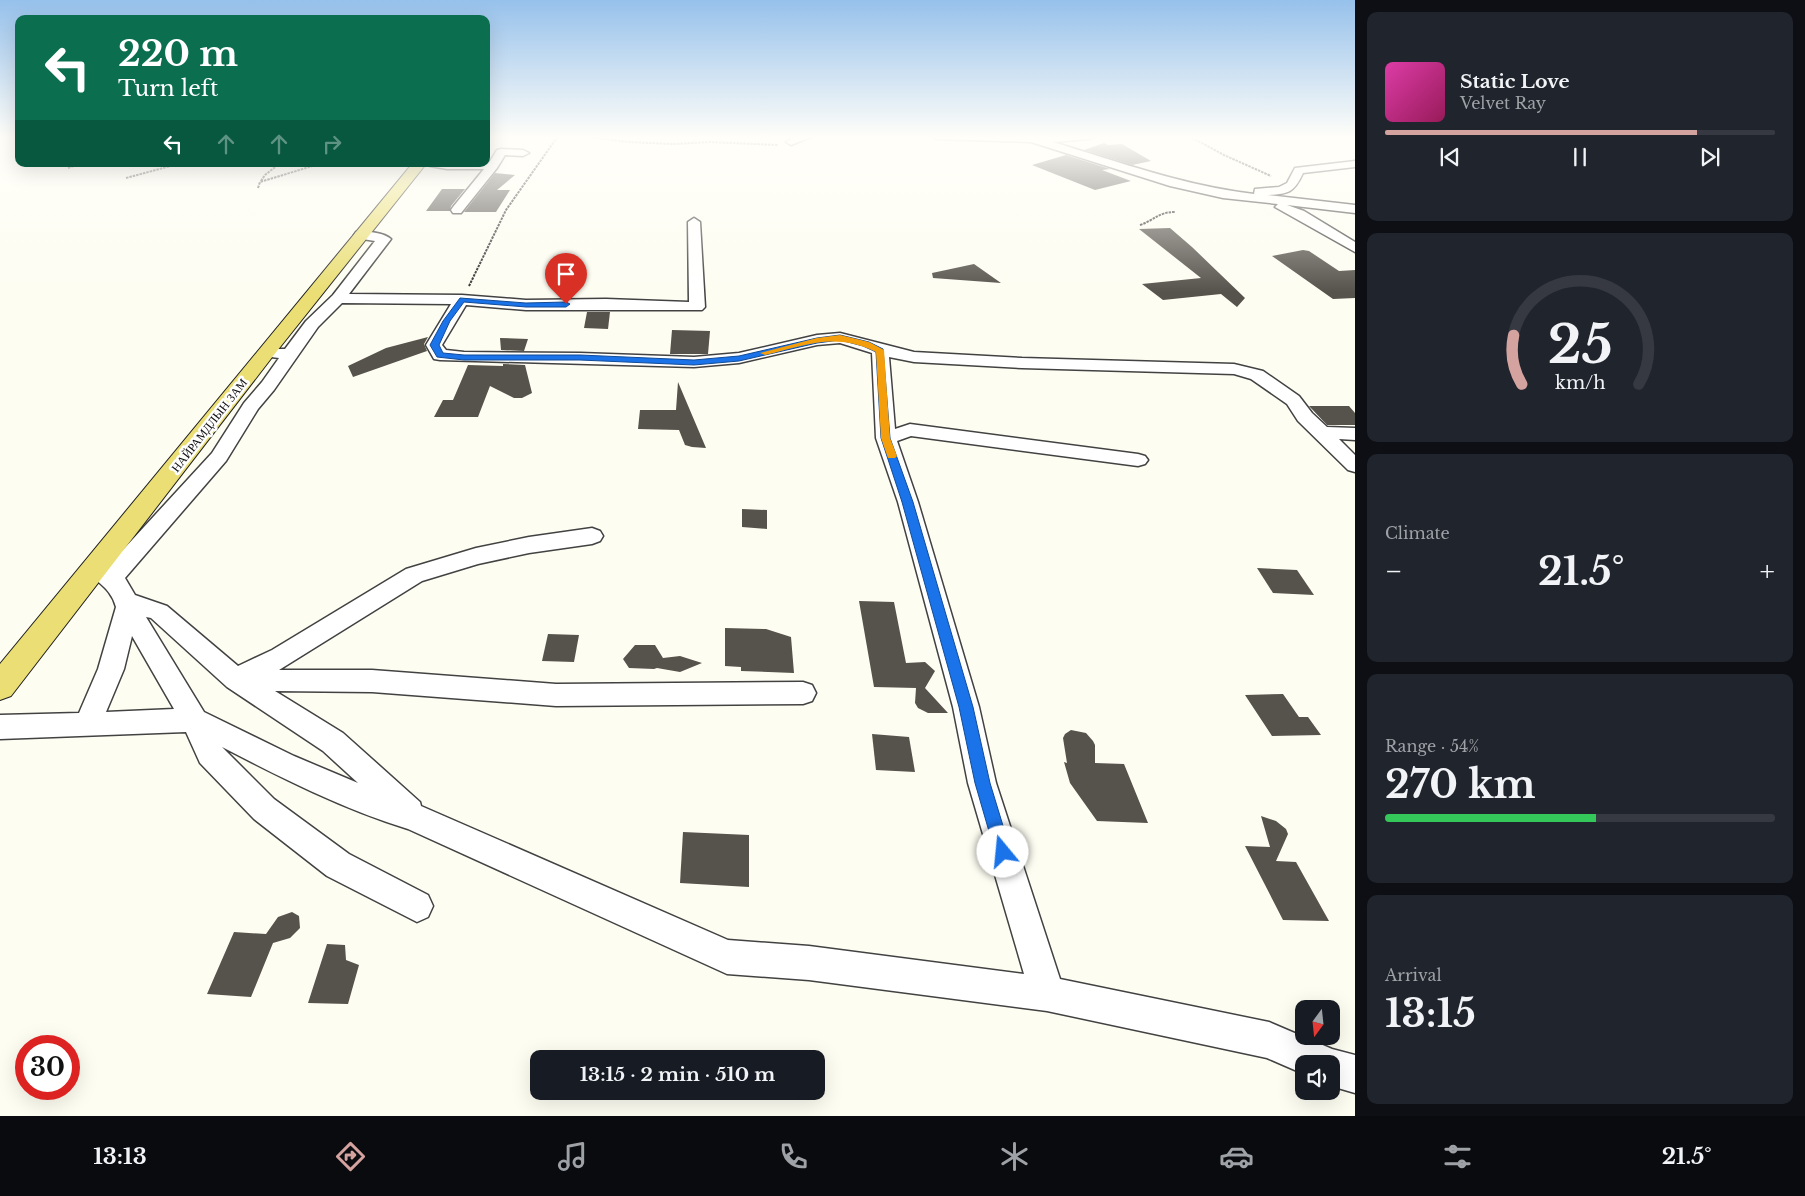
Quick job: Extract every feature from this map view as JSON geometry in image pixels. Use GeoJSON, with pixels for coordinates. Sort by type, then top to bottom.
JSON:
{"type":"FeatureCollection","features":[{"type":"Feature","properties":{"kind":"main road","name":"НАЙРАМДЛЫН ЗАМ"},"geometry":{"type":"LineString","coordinates":[[0,687],[116,588],[266,352],[399,188]]}},
{"type":"Feature","properties":{"kind":"street"},"geometry":{"type":"LineString","coordinates":[[457,210],[475,188]]}},
{"type":"Feature","properties":{"kind":"street"},"geometry":{"type":"LineString","coordinates":[[1197,188],[1259,199],[1355,209]]}},
{"type":"Feature","properties":{"kind":"street"},"geometry":{"type":"LineString","coordinates":[[1223,194],[1282,191],[1287,188]]}},
{"type":"Feature","properties":{"kind":"street"},"geometry":{"type":"LineString","coordinates":[[1259,199],[1300,214],[1355,248]]}},
{"type":"Feature","properties":{"kind":"street"},"geometry":{"type":"LineString","coordinates":[[338,298],[462,300],[526,305],[606,304],[697,308],[694,222]]}},
{"type":"Feature","properties":{"kind":"street"},"geometry":{"type":"LineString","coordinates":[[86,724],[112,669],[116,588],[219,456],[250,407],[268,386],[312,324],[338,298],[384,239],[361,235]]}},
{"type":"Feature","properties":{"kind":"street"},"geometry":{"type":"LineString","coordinates":[[462,300],[447,321],[434,345],[440,355],[464,358],[580,358],[694,362],[739,358],[817,340],[840,338],[866,344],[880,350],[914,357],[1234,369],[1257,375],[1293,400],[1305,417],[1355,466]]}},
{"type":"Feature","properties":{"kind":"street"},"geometry":{"type":"LineString","coordinates":[[880,350],[886,438],[908,502],[966,707],[982,783],[1047,994]]}},
{"type":"Feature","properties":{"kind":"street"},"geometry":{"type":"LineString","coordinates":[[266,352],[290,354]]}},
{"type":"Feature","properties":{"kind":"street"},"geometry":{"type":"LineString","coordinates":[[886,438],[910,430],[1138,460]]}},
{"type":"Feature","properties":{"kind":"street"},"geometry":{"type":"LineString","coordinates":[[1321,433],[1355,434]]}},
{"type":"Feature","properties":{"kind":"street"},"geometry":{"type":"LineString","coordinates":[[236,680],[281,657],[414,575],[476,556],[529,545],[592,536]]}},
{"type":"Feature","properties":{"kind":"street"},"geometry":{"type":"LineString","coordinates":[[116,588],[159,612],[236,680],[333,742],[413,817]]}},
{"type":"Feature","properties":{"kind":"street"},"geometry":{"type":"LineString","coordinates":[[116,588],[194,720],[210,754],[264,809],[338,864],[417,906]]}},
{"type":"Feature","properties":{"kind":"street"},"geometry":{"type":"LineString","coordinates":[[236,680],[372,681],[556,695],[804,693]]}},
{"type":"Feature","properties":{"kind":"street"},"geometry":{"type":"LineString","coordinates":[[0,727],[194,720],[284,765],[378,806],[413,817],[727,957],[809,963],[1047,994],[1269,1040],[1303,1055]]}},
{"type":"Feature","properties":{"kind":"street"},"geometry":{"type":"LineString","coordinates":[[1340,1070],[1355,1074]]}},
{"type":"Feature","properties":{"kind":"path"},"geometry":{"type":"LineString","coordinates":[[462,300],[506,210],[521,188]]}},
{"type":"Feature","properties":{"kind":"path"},"geometry":{"type":"LineString","coordinates":[[1140,225],[1151,221],[1153,217],[1163,212],[1176,212]]}},
{"type":"Feature","properties":{"kind":"building"},"geometry":{"type":"Polygon","coordinates":[[[483,188],[510,190],[496,212],[464,212],[483,188]]]}},
{"type":"Feature","properties":{"kind":"building"},"geometry":{"type":"Polygon","coordinates":[[[442,189],[465,189],[451,206],[450,211],[426,211],[442,189]]]}},
{"type":"Feature","properties":{"kind":"building"},"geometry":{"type":"Polygon","coordinates":[[[1170,228],[1245,298],[1237,307],[1221,294],[1163,300],[1142,284],[1201,278],[1139,229],[1170,228]]]}},
{"type":"Feature","properties":{"kind":"building"},"geometry":{"type":"Polygon","coordinates":[[[1303,250],[1309,251],[1339,271],[1355,270],[1355,298],[1333,299],[1272,256],[1303,250]]]}},
{"type":"Feature","properties":{"kind":"building"},"geometry":{"type":"Polygon","coordinates":[[[974,264],[1001,283],[933,278],[932,273],[974,264]]]}},
{"type":"Feature","properties":{"kind":"building"},"geometry":{"type":"Polygon","coordinates":[[[587,312],[610,312],[608,329],[584,328],[587,312]]]}},
{"type":"Feature","properties":{"kind":"building"},"geometry":{"type":"Polygon","coordinates":[[[672,330],[710,331],[708,354],[670,354],[672,330]]]}},
{"type":"Feature","properties":{"kind":"building"},"geometry":{"type":"Polygon","coordinates":[[[428,337],[424,344],[427,351],[353,377],[348,366],[386,348],[428,337]]]}},
{"type":"Feature","properties":{"kind":"building"},"geometry":{"type":"Polygon","coordinates":[[[500,338],[528,339],[524,351],[501,350],[500,338]]]}},
{"type":"Feature","properties":{"kind":"building"},"geometry":{"type":"Polygon","coordinates":[[[503,364],[525,365],[532,393],[522,398],[514,398],[490,386],[478,417],[434,417],[443,400],[453,400],[468,365],[503,366],[503,364]]]}},
{"type":"Feature","properties":{"kind":"building"},"geometry":{"type":"Polygon","coordinates":[[[678,382],[706,448],[685,445],[679,430],[638,429],[640,410],[676,410],[678,382]]]}},
{"type":"Feature","properties":{"kind":"building"},"geometry":{"type":"Polygon","coordinates":[[[1309,406],[1349,406],[1355,413],[1355,425],[1327,425],[1309,406]]]}},
{"type":"Feature","properties":{"kind":"building"},"geometry":{"type":"Polygon","coordinates":[[[742,509],[767,510],[767,529],[742,527],[742,509]]]}},
{"type":"Feature","properties":{"kind":"building"},"geometry":{"type":"Polygon","coordinates":[[[1257,568],[1297,570],[1314,595],[1273,593],[1257,568]]]}},
{"type":"Feature","properties":{"kind":"building"},"geometry":{"type":"Polygon","coordinates":[[[859,601],[894,602],[906,663],[925,662],[935,671],[925,688],[948,713],[928,713],[918,708],[915,703],[916,688],[874,687],[859,601]]]}},
{"type":"Feature","properties":{"kind":"building"},"geometry":{"type":"Polygon","coordinates":[[[725,628],[766,629],[791,637],[794,673],[741,671],[741,667],[725,666],[725,628]]]}},
{"type":"Feature","properties":{"kind":"building"},"geometry":{"type":"Polygon","coordinates":[[[548,634],[579,635],[574,662],[542,661],[548,634]]]}},
{"type":"Feature","properties":{"kind":"building"},"geometry":{"type":"Polygon","coordinates":[[[635,645],[655,645],[663,658],[680,656],[702,663],[680,672],[657,668],[629,668],[623,659],[635,645]]]}},
{"type":"Feature","properties":{"kind":"building"},"geometry":{"type":"Polygon","coordinates":[[[1283,694],[1299,717],[1308,717],[1321,735],[1272,736],[1245,695],[1283,694]]]}},
{"type":"Feature","properties":{"kind":"building"},"geometry":{"type":"Polygon","coordinates":[[[1071,730],[1086,733],[1093,741],[1095,745],[1095,763],[1124,764],[1148,823],[1097,821],[1070,783],[1064,762],[1067,763],[1063,738],[1071,730]]]}},
{"type":"Feature","properties":{"kind":"building"},"geometry":{"type":"Polygon","coordinates":[[[872,734],[909,737],[915,772],[876,770],[872,734]]]}},
{"type":"Feature","properties":{"kind":"building"},"geometry":{"type":"Polygon","coordinates":[[[1261,816],[1276,821],[1286,829],[1288,834],[1276,861],[1296,862],[1329,921],[1283,920],[1245,846],[1270,847],[1261,816]]]}},
{"type":"Feature","properties":{"kind":"building"},"geometry":{"type":"Polygon","coordinates":[[[683,832],[749,835],[749,887],[680,883],[683,832]]]}},
{"type":"Feature","properties":{"kind":"building"},"geometry":{"type":"Polygon","coordinates":[[[292,912],[299,916],[300,928],[290,938],[273,943],[251,997],[207,994],[234,932],[266,934],[278,917],[292,912]]]}},
{"type":"Feature","properties":{"kind":"building"},"geometry":{"type":"Polygon","coordinates":[[[327,944],[345,945],[346,960],[359,965],[348,1004],[308,1003],[327,944]]]}},
{"type":"Feature","properties":{"kind":"slow traffic"},"geometry":{"type":"LineString","coordinates":[[765,353],[817,340],[840,338],[866,344],[880,350],[886,438],[892,456]]}},
{"type":"Feature","properties":{"kind":"route"},"geometry":{"type":"LineString","coordinates":[[566,304],[526,305],[462,300],[447,321],[434,345],[440,355],[464,358],[580,358],[694,362],[739,358],[817,340],[840,338],[866,344],[880,350],[886,438],[908,502],[966,707],[982,783],[1003,852]]}}]}
